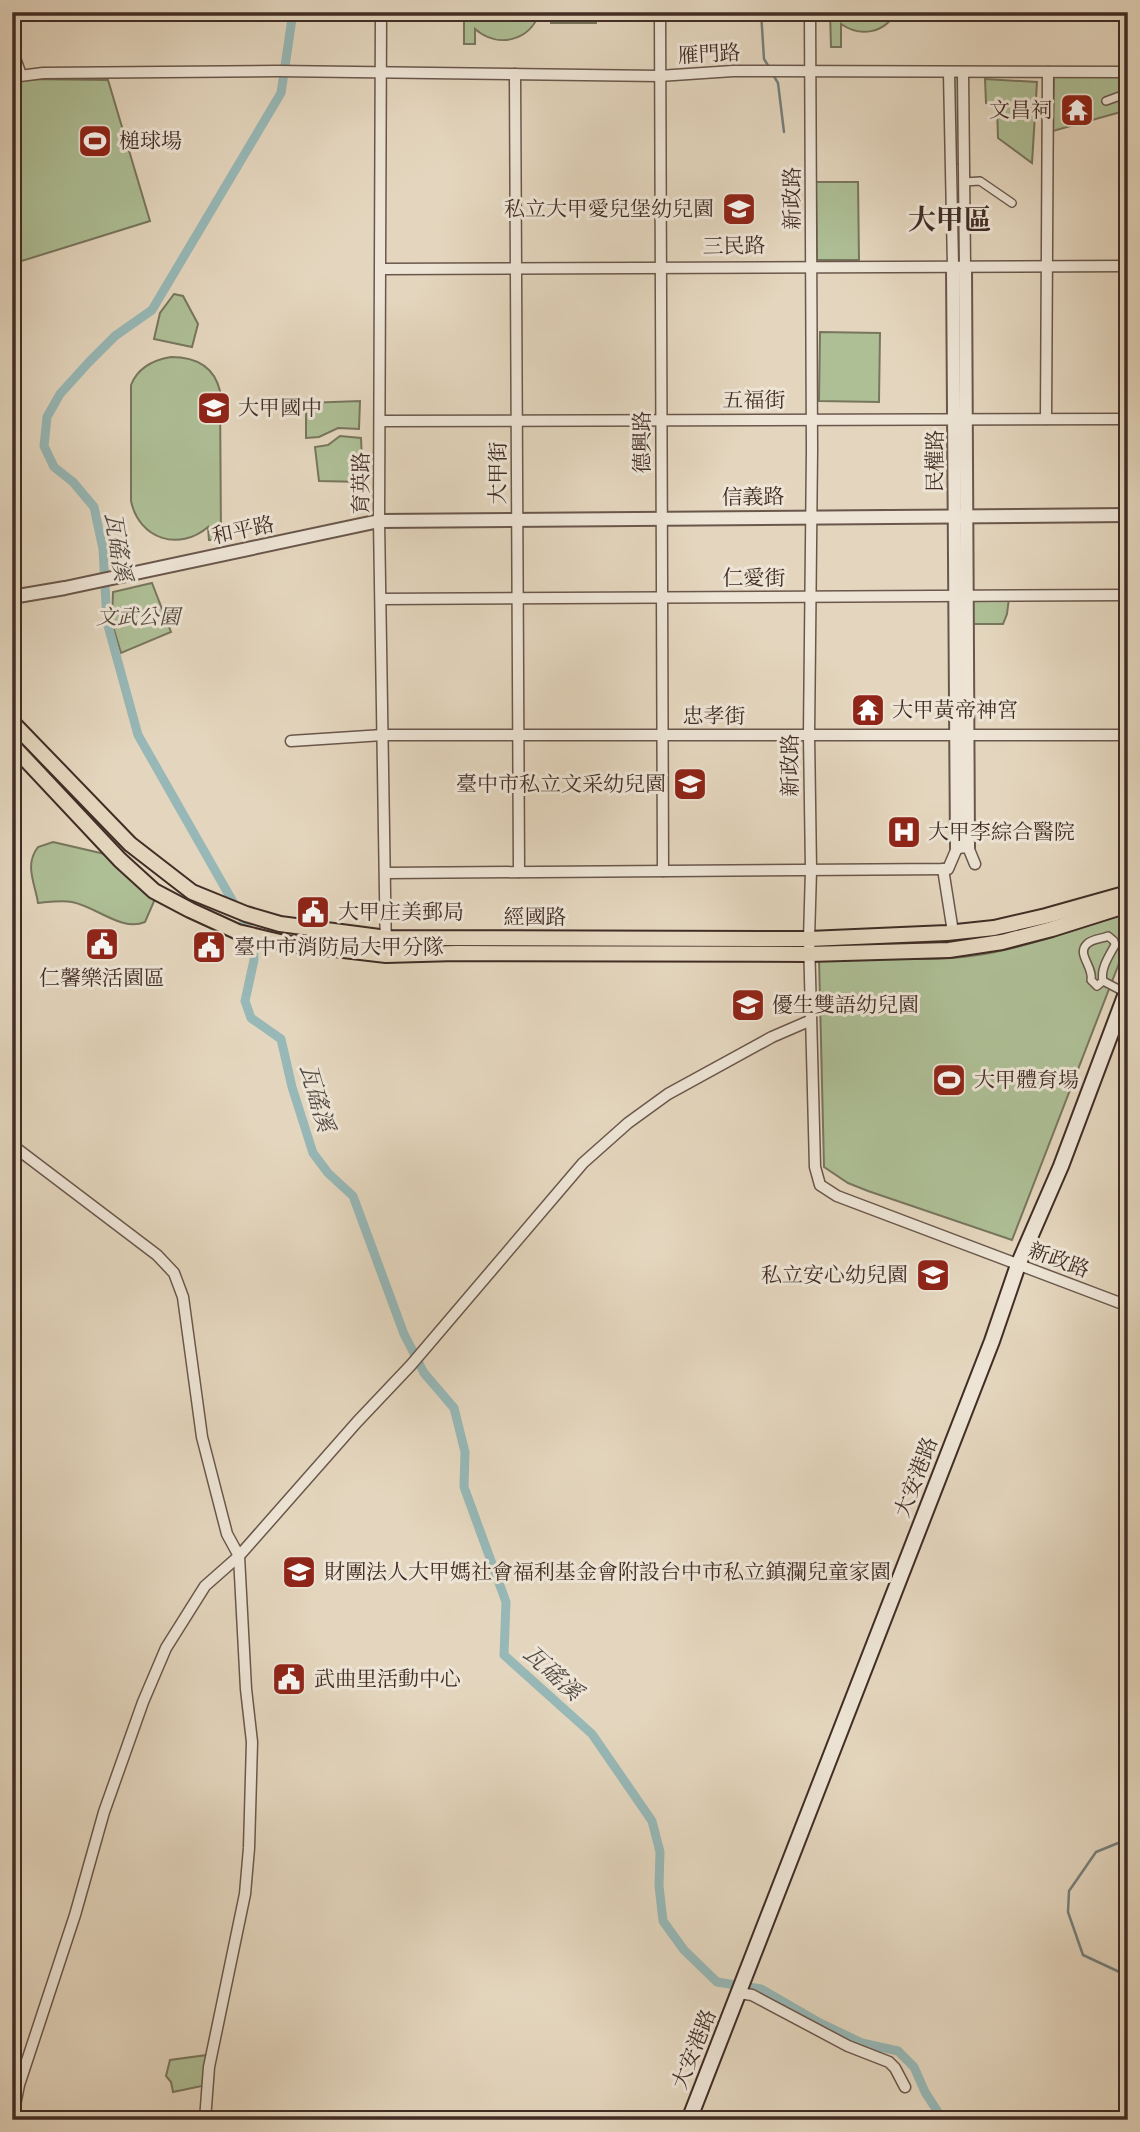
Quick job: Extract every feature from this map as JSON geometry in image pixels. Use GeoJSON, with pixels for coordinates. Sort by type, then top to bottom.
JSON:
{"type":"FeatureCollection","features":[{"type":"Feature","properties":{"kind":"main road","name":"經國路"},"geometry":{"type":"LineString","coordinates":[[12,722],[131,844],[192,892],[246,914],[280,924],[387,938],[949,950],[1002,942],[1128,905]]}},
{"type":"Feature","properties":{"kind":"main road","name":"經國路"},"geometry":{"type":"LineString","coordinates":[[12,745],[120,860],[154,891],[190,911],[238,932],[260,938],[386,955],[809,947],[995,928],[1128,893]]}},
{"type":"Feature","properties":{"kind":"main road","name":"大安港路"},"geometry":{"type":"LineString","coordinates":[[689,2120],[992,1341],[1018,1265],[1061,1166],[1127,991]]}},
{"type":"Feature","properties":{"kind":"street","name":"育英路"},"geometry":{"type":"LineString","coordinates":[[382,12],[379,521],[386,955]]}},
{"type":"Feature","properties":{"kind":"street","name":"德興路"},"geometry":{"type":"LineString","coordinates":[[660,12],[663,871]]}},
{"type":"Feature","properties":{"kind":"street","name":"新政路"},"geometry":{"type":"LineString","coordinates":[[810,12],[809,947],[814,1167],[820,1185],[837,1196],[1128,1306]]}},
{"type":"Feature","properties":{"kind":"street"},"geometry":{"type":"LineString","coordinates":[[12,50],[17,76]]}},
{"type":"Feature","properties":{"kind":"street","name":"雁門路"},"geometry":{"type":"LineString","coordinates":[[17,76],[382,71],[659,76],[733,71],[1122,72]]}},
{"type":"Feature","properties":{"kind":"street"},"geometry":{"type":"LineString","coordinates":[[1046,419],[1048,72]]}},
{"type":"Feature","properties":{"kind":"street"},"geometry":{"type":"LineString","coordinates":[[1122,72],[1128,81]]}},
{"type":"Feature","properties":{"kind":"street","name":"民權路"},"geometry":{"type":"LineString","coordinates":[[949,73],[951,173],[959,266]]}},
{"type":"Feature","properties":{"kind":"street","name":"民權路"},"geometry":{"type":"LineString","coordinates":[[963,73],[964,176],[959,266],[963,848]]}},
{"type":"Feature","properties":{"kind":"street","name":"大甲街"},"geometry":{"type":"LineString","coordinates":[[515,74],[519,872]]}},
{"type":"Feature","properties":{"kind":"street"},"geometry":{"type":"LineString","coordinates":[[1106,101],[1128,93]]}},
{"type":"Feature","properties":{"kind":"street"},"geometry":{"type":"LineString","coordinates":[[951,173],[980,181],[1012,203]]}},
{"type":"Feature","properties":{"kind":"street","name":"三民路"},"geometry":{"type":"LineString","coordinates":[[382,269],[811,265],[1128,266]]}},
{"type":"Feature","properties":{"kind":"street","name":"五福街"},"geometry":{"type":"LineString","coordinates":[[380,421],[1128,419]]}},
{"type":"Feature","properties":{"kind":"street","name":"信義路"},"geometry":{"type":"LineString","coordinates":[[379,521],[1128,515]]}},
{"type":"Feature","properties":{"kind":"street","name":"和平路"},"geometry":{"type":"LineString","coordinates":[[12,597],[379,521]]}},
{"type":"Feature","properties":{"kind":"street","name":"仁愛街"},"geometry":{"type":"LineString","coordinates":[[381,599],[1128,596]]}},
{"type":"Feature","properties":{"kind":"street","name":"忠孝街"},"geometry":{"type":"LineString","coordinates":[[291,741],[383,735],[1128,735]]}},
{"type":"Feature","properties":{"kind":"street"},"geometry":{"type":"LineString","coordinates":[[953,932],[946,869],[963,848],[975,864]]}},
{"type":"Feature","properties":{"kind":"street"},"geometry":{"type":"LineString","coordinates":[[386,873],[946,869]]}},
{"type":"Feature","properties":{"kind":"street"},"geometry":{"type":"LineString","coordinates":[[946,869],[955,913]]}},
{"type":"Feature","properties":{"kind":"street"},"geometry":{"type":"LineString","coordinates":[[1108,936],[1114,940],[1115,945],[1107,958],[1102,978],[1100,985],[1093,984],[1083,949],[1088,943],[1108,936]]}},
{"type":"Feature","properties":{"kind":"street"},"geometry":{"type":"LineString","coordinates":[[1102,978],[1127,991]]}},
{"type":"Feature","properties":{"kind":"street"},"geometry":{"type":"LineString","coordinates":[[12,2120],[19,2085],[75,1915],[104,1812],[143,1702],[179,1623],[205,1586],[239,1556],[411,1365],[583,1163],[628,1123],[668,1094],[772,1037],[810,1021]]}},
{"type":"Feature","properties":{"kind":"street"},"geometry":{"type":"LineString","coordinates":[[12,1145],[157,1255],[174,1273],[183,1297],[202,1437],[227,1534],[239,1556],[246,1689],[252,1742],[249,1848],[245,1894],[209,2067],[205,2120]]}},
{"type":"Feature","properties":{"kind":"street"},"geometry":{"type":"LineString","coordinates":[[741,1987],[848,2046],[888,2062],[895,2068],[905,2087]]}},
{"type":"Feature","properties":{"kind":"green space"},"geometry":{"type":"Polygon","coordinates":[[[464,12],[540,12],[529,30],[512,39],[493,39],[475,29],[475,44],[464,44],[464,12]]]}},
{"type":"Feature","properties":{"kind":"green space"},"geometry":{"type":"Polygon","coordinates":[[[551,12],[596,12],[596,23],[551,23],[551,12]]]}},
{"type":"Feature","properties":{"kind":"green space"},"geometry":{"type":"Polygon","coordinates":[[[830,12],[896,12],[885,25],[871,31],[856,31],[841,24],[841,47],[831,47],[830,12]]]}},
{"type":"Feature","properties":{"kind":"green space"},"geometry":{"type":"Polygon","coordinates":[[[1054,73],[1128,73],[1128,110],[1053,131],[1054,73]]]}},
{"type":"Feature","properties":{"kind":"green space"},"geometry":{"type":"Polygon","coordinates":[[[951,77],[959,77],[961,164],[952,164],[951,77]]]}},
{"type":"Feature","properties":{"kind":"green space"},"geometry":{"type":"Polygon","coordinates":[[[24,79],[108,80],[150,221],[12,264],[12,83],[24,79]]]}},
{"type":"Feature","properties":{"kind":"green space"},"geometry":{"type":"Polygon","coordinates":[[[985,79],[1037,82],[1032,163],[998,138],[997,106],[986,103],[985,79]]]}},
{"type":"Feature","properties":{"kind":"green space"},"geometry":{"type":"Polygon","coordinates":[[[816,182],[858,182],[859,260],[817,260],[816,182]]]}},
{"type":"Feature","properties":{"kind":"green space"},"geometry":{"type":"Polygon","coordinates":[[[174,294],[183,296],[198,324],[192,347],[154,339],[160,313],[174,294]]]}},
{"type":"Feature","properties":{"kind":"green space"},"geometry":{"type":"Polygon","coordinates":[[[820,332],[880,333],[879,402],[819,401],[820,332]]]}},
{"type":"Feature","properties":{"kind":"green space"},"geometry":{"type":"Polygon","coordinates":[[[171,357],[196,361],[203,365],[213,375],[220,391],[221,540],[209,540],[208,527],[185,539],[162,538],[142,525],[131,501],[131,385],[147,365],[171,357]]]}},
{"type":"Feature","properties":{"kind":"green space"},"geometry":{"type":"Polygon","coordinates":[[[360,401],[359,429],[338,428],[319,437],[306,438],[306,403],[360,401]]]}},
{"type":"Feature","properties":{"kind":"green space"},"geometry":{"type":"Polygon","coordinates":[[[340,436],[361,438],[363,482],[319,481],[315,447],[328,445],[340,436]]]}},
{"type":"Feature","properties":{"kind":"green space","name":"文武公園"},"geometry":{"type":"Polygon","coordinates":[[[152,583],[171,632],[121,653],[112,623],[113,592],[152,583]]]}},
{"type":"Feature","properties":{"kind":"green space"},"geometry":{"type":"Polygon","coordinates":[[[972,598],[1009,598],[1003,624],[971,624],[972,598]]]}},
{"type":"Feature","properties":{"kind":"green space"},"geometry":{"type":"Polygon","coordinates":[[[53,842],[109,855],[155,899],[145,922],[127,924],[72,902],[38,903],[32,861],[38,847],[53,842]]]}},
{"type":"Feature","properties":{"kind":"green space","name":"大甲體育場"},"geometry":{"type":"Polygon","coordinates":[[[1128,911],[1128,940],[1012,1240],[868,1191],[848,1183],[824,1167],[821,956],[919,959],[978,955],[1035,942],[1128,911]]]}},
{"type":"Feature","properties":{"kind":"green space"},"geometry":{"type":"Polygon","coordinates":[[[207,2055],[202,2086],[173,2092],[171,2082],[166,2076],[170,2060],[207,2055]]]}},
{"type":"Feature","properties":{"kind":"waterway","name":"瓦磘溪"},"geometry":{"type":"LineString","coordinates":[[293,12],[281,93],[152,310],[115,336],[60,394],[47,417],[44,446],[54,467],[73,482],[94,507],[103,549],[107,622],[138,735],[253,937],[254,960],[245,1001],[251,1018],[281,1039],[292,1087],[313,1153],[328,1173],[353,1196],[404,1334],[424,1373],[454,1408],[465,1452],[464,1487],[506,1602],[504,1655],[592,1734],[652,1821],[660,1852],[659,1886],[663,1921],[684,1950],[717,1982],[761,1989],[818,2022],[862,2043],[898,2051],[914,2067],[925,2092],[943,2120]]}},
{"type":"Feature","properties":{"kind":"waterway"},"geometry":{"type":"LineString","coordinates":[[761,12],[764,59],[769,67]]}},
{"type":"Feature","properties":{"kind":"waterway"},"geometry":{"type":"LineString","coordinates":[[772,73],[778,83],[784,132]]}},
{"type":"Feature","properties":{"kind":"waterway"},"geometry":{"type":"LineString","coordinates":[[1128,1839],[1096,1852],[1069,1891],[1068,1912],[1083,1955],[1128,1976]]}},
{"type":"Feature","properties":{"kind":"place","name":"文昌祠"},"geometry":{"type":"Point","coordinates":[1077,110]}},
{"type":"Feature","properties":{"kind":"place","name":"槌球場"},"geometry":{"type":"Point","coordinates":[95,141]}},
{"type":"Feature","properties":{"kind":"place","name":"私立大甲愛兒堡幼兒園"},"geometry":{"type":"Point","coordinates":[739,209]}},
{"type":"Feature","properties":{"kind":"place","name":"大甲國中"},"geometry":{"type":"Point","coordinates":[214,408]}},
{"type":"Feature","properties":{"kind":"place","name":"大甲黃帝神宮"},"geometry":{"type":"Point","coordinates":[868,710]}},
{"type":"Feature","properties":{"kind":"place","name":"臺中市私立文采幼兒園"},"geometry":{"type":"Point","coordinates":[690,784]}},
{"type":"Feature","properties":{"kind":"place","name":"大甲李綜合醫院"},"geometry":{"type":"Point","coordinates":[904,832]}},
{"type":"Feature","properties":{"kind":"place","name":"大甲庄美郵局"},"geometry":{"type":"Point","coordinates":[313,912]}},
{"type":"Feature","properties":{"kind":"place","name":"仁馨樂活園區"},"geometry":{"type":"Point","coordinates":[102,944]}},
{"type":"Feature","properties":{"kind":"place","name":"臺中市消防局大甲分隊"},"geometry":{"type":"Point","coordinates":[209,947]}},
{"type":"Feature","properties":{"kind":"place","name":"優生雙語幼兒園"},"geometry":{"type":"Point","coordinates":[748,1005]}},
{"type":"Feature","properties":{"kind":"place","name":"大甲體育場"},"geometry":{"type":"Point","coordinates":[949,1080]}},
{"type":"Feature","properties":{"kind":"place","name":"私立安心幼兒園"},"geometry":{"type":"Point","coordinates":[933,1275]}},
{"type":"Feature","properties":{"kind":"place","name":"財團法人大甲媽社會福利基金會附設台中市私立鎮瀾兒童家園"},"geometry":{"type":"Point","coordinates":[299,1572]}},
{"type":"Feature","properties":{"kind":"place","name":"武曲里活動中心"},"geometry":{"type":"Point","coordinates":[289,1679]}},
{"type":"Feature","properties":{"kind":"district","name":"大甲區"},"geometry":{"type":"Point","coordinates":[950,219]}}]}
